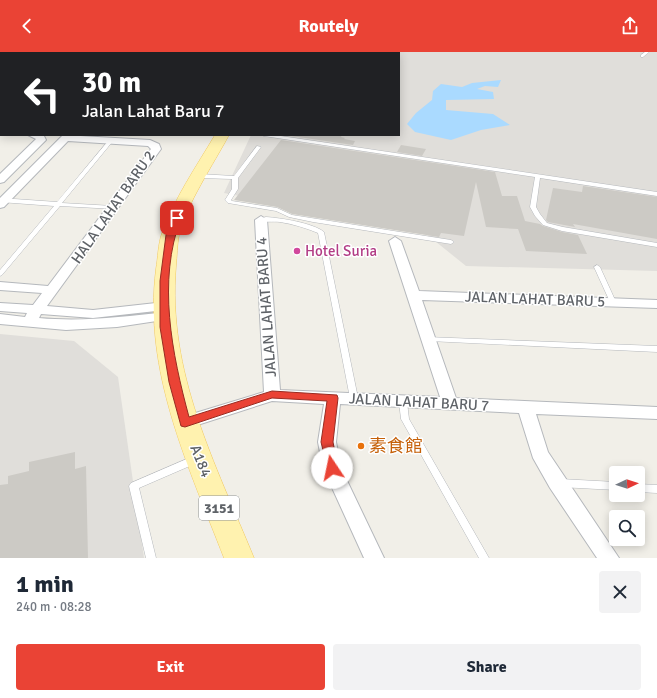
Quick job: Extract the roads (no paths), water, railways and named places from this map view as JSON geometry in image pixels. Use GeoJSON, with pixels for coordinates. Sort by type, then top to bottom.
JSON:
{"type":"FeatureCollection","features":[{"type":"Feature","properties":{"kind":"main road","name":"A184"},"geometry":{"type":"LineString","coordinates":[[221,136],[183,204],[170,235],[164,281],[165,311],[167,345],[174,382],[185,423],[239,558]]}},
{"type":"Feature","properties":{"kind":"street"},"geometry":{"type":"LineString","coordinates":[[0,180],[41,140],[42,138],[36,136]]}},
{"type":"Feature","properties":{"kind":"street","name":"HALA LAHAT BARU 2"},"geometry":{"type":"LineString","coordinates":[[1,202],[67,136],[111,141],[150,143],[156,146],[156,150],[34,316]]}},
{"type":"Feature","properties":{"kind":"street","name":"JALAN LAHAT BARU 4"},"geometry":{"type":"LineString","coordinates":[[261,220],[272,394]]}},
{"type":"Feature","properties":{"kind":"street"},"geometry":{"type":"LineString","coordinates":[[396,241],[412,295],[429,338],[450,404]]}},
{"type":"Feature","properties":{"kind":"street"},"geometry":{"type":"LineString","coordinates":[[0,286],[53,290]]}},
{"type":"Feature","properties":{"kind":"street","name":"JALAN LAHAT BARU 5"},"geometry":{"type":"LineString","coordinates":[[412,295],[657,304]]}},
{"type":"Feature","properties":{"kind":"street"},"geometry":{"type":"LineString","coordinates":[[0,307],[66,324],[88,324],[165,311]]}},
{"type":"Feature","properties":{"kind":"street"},"geometry":{"type":"LineString","coordinates":[[0,319],[34,316]]}},
{"type":"Feature","properties":{"kind":"street","name":"JALAN LAHAT BARU 7"},"geometry":{"type":"LineString","coordinates":[[185,423],[272,394],[403,402],[526,406],[657,413]]}},
{"type":"Feature","properties":{"kind":"street"},"geometry":{"type":"LineString","coordinates":[[333,398],[327,442],[332,468],[374,558]]}},
{"type":"Feature","properties":{"kind":"street"},"geometry":{"type":"LineString","coordinates":[[526,406],[539,453],[557,483],[609,558]]}},
{"type":"Feature","properties":{"kind":"lane"},"geometry":{"type":"LineString","coordinates":[[642,56],[647,52]]}},
{"type":"Feature","properties":{"kind":"lane"},"geometry":{"type":"LineString","coordinates":[[271,136],[657,194]]}},
{"type":"Feature","properties":{"kind":"lane"},"geometry":{"type":"LineString","coordinates":[[0,274],[111,141]]}},
{"type":"Feature","properties":{"kind":"lane"},"geometry":{"type":"LineString","coordinates":[[259,147],[235,178],[235,189],[228,200],[235,204],[277,210],[291,216],[313,220],[451,242]]}},
{"type":"Feature","properties":{"kind":"lane"},"geometry":{"type":"LineString","coordinates":[[199,176],[235,178]]}},
{"type":"Feature","properties":{"kind":"lane"},"geometry":{"type":"LineString","coordinates":[[538,177],[533,207],[537,215],[545,224],[562,229],[657,245]]}},
{"type":"Feature","properties":{"kind":"lane"},"geometry":{"type":"LineString","coordinates":[[1,202],[113,208]]}},
{"type":"Feature","properties":{"kind":"lane"},"geometry":{"type":"LineString","coordinates":[[261,220],[267,218],[276,219],[321,232],[354,398]]}},
{"type":"Feature","properties":{"kind":"lane"},"geometry":{"type":"LineString","coordinates":[[597,267],[613,302]]}},
{"type":"Feature","properties":{"kind":"lane"},"geometry":{"type":"LineString","coordinates":[[429,338],[657,349]]}},
{"type":"Feature","properties":{"kind":"lane"},"geometry":{"type":"LineString","coordinates":[[403,402],[405,419],[484,558]]}},
{"type":"Feature","properties":{"kind":"lane"},"geometry":{"type":"LineString","coordinates":[[151,558],[134,486],[199,458]]}},
{"type":"Feature","properties":{"kind":"lane"},"geometry":{"type":"LineString","coordinates":[[557,483],[609,486]]}},
{"type":"Feature","properties":{"kind":"lane"},"geometry":{"type":"LineString","coordinates":[[645,488],[657,489]]}},
{"type":"Feature","properties":{"kind":"water"},"geometry":{"type":"Polygon","coordinates":[[[501,80],[498,87],[485,86],[477,89],[493,92],[494,99],[446,100],[446,110],[493,114],[510,125],[481,130],[451,140],[415,132],[407,124],[416,113],[432,100],[433,91],[441,84],[462,87],[472,83],[501,80]]]}},
{"type":"Feature","properties":{"kind":"place","name":"Hotel Suria"},"geometry":{"type":"Point","coordinates":[297,251]}},
{"type":"Feature","properties":{"kind":"place","name":"素食館"},"geometry":{"type":"Point","coordinates":[361,446]}}]}
